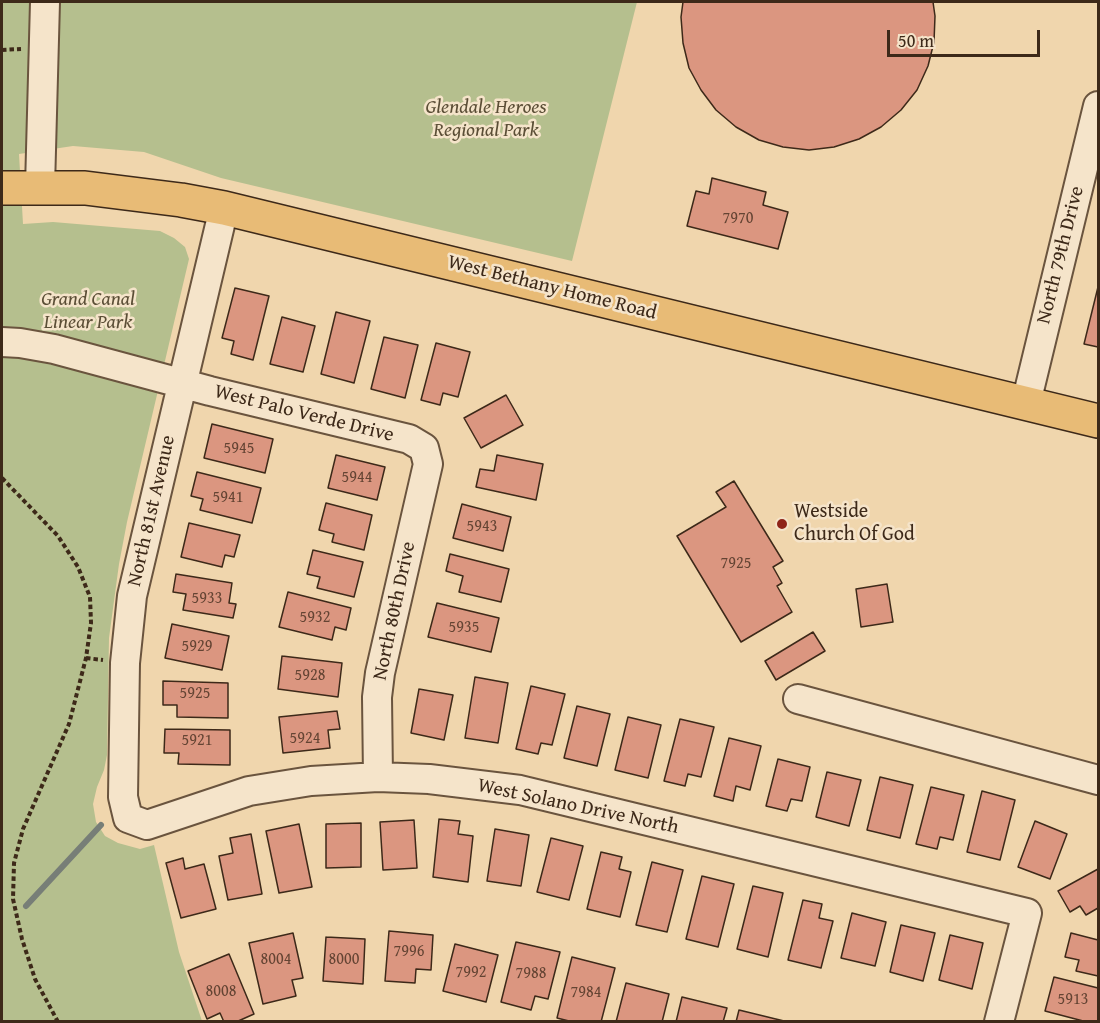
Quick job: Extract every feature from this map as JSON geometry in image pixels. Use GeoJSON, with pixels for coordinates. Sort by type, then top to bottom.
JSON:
{"type":"FeatureCollection","features":[{"type":"Feature","properties":{"kind":"main road","name":"West Bethany Home Road"},"geometry":{"type":"LineString","coordinates":[[2,188],[40,187],[108,191],[224,208],[1098,421]]}},
{"type":"Feature","properties":{"kind":"street"},"geometry":{"type":"LineString","coordinates":[[40,187],[45,2]]}},
{"type":"Feature","properties":{"kind":"street","name":"North 79th Drive"},"geometry":{"type":"LineString","coordinates":[[1026,404],[1098,106]]}},
{"type":"Feature","properties":{"kind":"street","name":"North 81st Avenue"},"geometry":{"type":"LineString","coordinates":[[128,818],[123,797],[125,663],[132,596],[224,208]]}},
{"type":"Feature","properties":{"kind":"street","name":"West Palo Verde Drive"},"geometry":{"type":"LineString","coordinates":[[2,342],[54,349],[409,439],[424,448]]}},
{"type":"Feature","properties":{"kind":"street","name":"North 80th Drive"},"geometry":{"type":"LineString","coordinates":[[378,777],[377,697],[380,673],[428,464],[424,448]]}},
{"type":"Feature","properties":{"kind":"street"},"geometry":{"type":"LineString","coordinates":[[798,699],[1098,780]]}},
{"type":"Feature","properties":{"kind":"street","name":"West Solano Drive North"},"geometry":{"type":"LineString","coordinates":[[128,818],[147,825],[249,790],[311,781],[378,777],[440,780],[520,790],[1027,913],[999,1022]]}},
{"type":"Feature","properties":{"kind":"path"},"geometry":{"type":"LineString","coordinates":[[2,478],[58,536],[78,567],[90,597],[91,623],[86,658],[69,724],[23,829],[14,863],[13,899],[22,939],[35,979],[58,1022]]}},
{"type":"Feature","properties":{"kind":"green space"},"geometry":{"type":"Polygon","coordinates":[[[2,2],[637,2],[572,261],[221,178],[144,152],[73,146],[19,154],[23,224],[53,222],[160,231],[185,247],[189,259],[119,564],[109,638],[107,755],[93,804],[96,822],[105,836],[118,843],[140,849],[154,845],[179,952],[202,1021],[2,1022],[2,2]]]}},
{"type":"Feature","properties":{"kind":"building"},"geometry":{"type":"Polygon","coordinates":[[[683,2],[933,2],[934,42],[928,66],[917,90],[901,110],[881,127],[859,139],[834,147],[809,150],[783,147],[759,140],[736,127],[716,110],[701,90],[689,68],[683,43],[681,17],[683,2]]]}},
{"type":"Feature","properties":{"kind":"building"},"geometry":{"type":"Polygon","coordinates":[[[712,178],[766,192],[763,205],[788,212],[778,249],[687,226],[696,191],[709,194],[712,178]]]}},
{"type":"Feature","properties":{"kind":"building"},"geometry":{"type":"Polygon","coordinates":[[[1098,287],[1098,347],[1084,344],[1098,287]]]}},
{"type":"Feature","properties":{"kind":"building"},"geometry":{"type":"Polygon","coordinates":[[[235,288],[269,296],[253,360],[231,354],[234,341],[222,338],[235,288]]]}},
{"type":"Feature","properties":{"kind":"building"},"geometry":{"type":"Polygon","coordinates":[[[336,312],[370,321],[354,383],[321,374],[336,312]]]}},
{"type":"Feature","properties":{"kind":"building"},"geometry":{"type":"Polygon","coordinates":[[[282,317],[315,326],[303,372],[270,364],[282,317]]]}},
{"type":"Feature","properties":{"kind":"building"},"geometry":{"type":"Polygon","coordinates":[[[384,337],[418,345],[405,398],[371,389],[384,337]]]}},
{"type":"Feature","properties":{"kind":"building"},"geometry":{"type":"Polygon","coordinates":[[[436,343],[470,352],[458,397],[443,393],[440,405],[421,400],[436,343]]]}},
{"type":"Feature","properties":{"kind":"building"},"geometry":{"type":"Polygon","coordinates":[[[506,395],[523,425],[481,448],[464,418],[506,395]]]}},
{"type":"Feature","properties":{"kind":"building"},"geometry":{"type":"Polygon","coordinates":[[[212,424],[273,439],[265,473],[204,458],[212,424]]]}},
{"type":"Feature","properties":{"kind":"building"},"geometry":{"type":"Polygon","coordinates":[[[336,455],[385,467],[377,500],[328,488],[336,455]]]}},
{"type":"Feature","properties":{"kind":"building"},"geometry":{"type":"Polygon","coordinates":[[[497,455],[543,464],[536,500],[476,487],[480,469],[494,471],[497,455]]]}},
{"type":"Feature","properties":{"kind":"building"},"geometry":{"type":"Polygon","coordinates":[[[197,472],[261,488],[252,523],[200,510],[203,499],[191,496],[197,472]]]}},
{"type":"Feature","properties":{"kind":"building"},"geometry":{"type":"Polygon","coordinates":[[[734,481],[783,561],[773,567],[782,583],[777,586],[792,612],[741,642],[677,536],[726,507],[716,492],[734,481]]]}},
{"type":"Feature","properties":{"kind":"building"},"geometry":{"type":"Polygon","coordinates":[[[326,503],[372,515],[364,550],[332,542],[334,534],[319,530],[326,503]]]}},
{"type":"Feature","properties":{"kind":"building"},"geometry":{"type":"Polygon","coordinates":[[[462,504],[511,517],[503,551],[453,538],[462,504]]]}},
{"type":"Feature","properties":{"kind":"building"},"geometry":{"type":"Polygon","coordinates":[[[189,523],[240,535],[234,557],[225,555],[222,567],[181,557],[189,523]]]}},
{"type":"Feature","properties":{"kind":"building"},"geometry":{"type":"Polygon","coordinates":[[[313,550],[363,562],[354,597],[317,588],[320,577],[307,574],[313,550]]]}},
{"type":"Feature","properties":{"kind":"building"},"geometry":{"type":"Polygon","coordinates":[[[450,554],[509,569],[501,602],[459,592],[463,576],[446,571],[450,554]]]}},
{"type":"Feature","properties":{"kind":"building"},"geometry":{"type":"Polygon","coordinates":[[[176,574],[232,583],[229,603],[236,604],[233,618],[183,610],[186,594],[173,592],[176,574]]]}},
{"type":"Feature","properties":{"kind":"building"},"geometry":{"type":"Polygon","coordinates":[[[887,584],[893,622],[861,627],[856,589],[887,584]]]}},
{"type":"Feature","properties":{"kind":"building"},"geometry":{"type":"Polygon","coordinates":[[[288,592],[351,608],[346,630],[335,627],[332,640],[279,627],[288,592]]]}},
{"type":"Feature","properties":{"kind":"building"},"geometry":{"type":"Polygon","coordinates":[[[437,603],[499,618],[491,652],[428,637],[437,603]]]}},
{"type":"Feature","properties":{"kind":"building"},"geometry":{"type":"Polygon","coordinates":[[[172,624],[229,636],[222,670],[165,658],[172,624]]]}},
{"type":"Feature","properties":{"kind":"building"},"geometry":{"type":"Polygon","coordinates":[[[813,632],[825,651],[776,680],[765,661],[813,632]]]}},
{"type":"Feature","properties":{"kind":"building"},"geometry":{"type":"Polygon","coordinates":[[[282,656],[342,663],[338,697],[278,689],[282,656]]]}},
{"type":"Feature","properties":{"kind":"building"},"geometry":{"type":"Polygon","coordinates":[[[475,677],[508,683],[498,743],[465,738],[475,677]]]}},
{"type":"Feature","properties":{"kind":"building"},"geometry":{"type":"Polygon","coordinates":[[[163,681],[228,683],[228,718],[177,717],[177,705],[163,705],[163,681]]]}},
{"type":"Feature","properties":{"kind":"building"},"geometry":{"type":"Polygon","coordinates":[[[531,686],[565,694],[552,745],[541,743],[538,754],[516,749],[531,686]]]}},
{"type":"Feature","properties":{"kind":"building"},"geometry":{"type":"Polygon","coordinates":[[[419,689],[453,695],[444,740],[411,733],[419,689]]]}},
{"type":"Feature","properties":{"kind":"building"},"geometry":{"type":"Polygon","coordinates":[[[577,706],[610,714],[597,766],[564,758],[577,706]]]}},
{"type":"Feature","properties":{"kind":"building"},"geometry":{"type":"Polygon","coordinates":[[[337,711],[340,729],[328,730],[330,748],[283,753],[279,717],[337,711]]]}},
{"type":"Feature","properties":{"kind":"building"},"geometry":{"type":"Polygon","coordinates":[[[628,717],[661,725],[648,778],[615,770],[628,717]]]}},
{"type":"Feature","properties":{"kind":"building"},"geometry":{"type":"Polygon","coordinates":[[[680,719],[714,727],[701,777],[688,774],[685,786],[664,781],[680,719]]]}},
{"type":"Feature","properties":{"kind":"building"},"geometry":{"type":"Polygon","coordinates":[[[165,729],[230,730],[230,765],[178,764],[179,753],[164,753],[165,729]]]}},
{"type":"Feature","properties":{"kind":"building"},"geometry":{"type":"Polygon","coordinates":[[[729,738],[761,746],[750,790],[736,786],[733,801],[714,796],[729,738]]]}},
{"type":"Feature","properties":{"kind":"building"},"geometry":{"type":"Polygon","coordinates":[[[778,759],[810,767],[802,801],[791,799],[787,811],[766,806],[778,759]]]}},
{"type":"Feature","properties":{"kind":"building"},"geometry":{"type":"Polygon","coordinates":[[[827,772],[861,780],[849,826],[816,817],[827,772]]]}},
{"type":"Feature","properties":{"kind":"building"},"geometry":{"type":"Polygon","coordinates":[[[880,777],[913,785],[900,838],[867,830],[880,777]]]}},
{"type":"Feature","properties":{"kind":"building"},"geometry":{"type":"Polygon","coordinates":[[[931,787],[964,795],[953,840],[940,837],[937,849],[916,844],[931,787]]]}},
{"type":"Feature","properties":{"kind":"building"},"geometry":{"type":"Polygon","coordinates":[[[982,791],[1015,800],[1000,860],[967,852],[982,791]]]}},
{"type":"Feature","properties":{"kind":"building"},"geometry":{"type":"Polygon","coordinates":[[[439,819],[460,821],[458,834],[473,836],[468,882],[433,877],[439,819]]]}},
{"type":"Feature","properties":{"kind":"building"},"geometry":{"type":"Polygon","coordinates":[[[414,820],[417,868],[383,870],[380,822],[414,820]]]}},
{"type":"Feature","properties":{"kind":"building"},"geometry":{"type":"Polygon","coordinates":[[[1035,821],[1067,834],[1050,879],[1018,867],[1035,821]]]}},
{"type":"Feature","properties":{"kind":"building"},"geometry":{"type":"Polygon","coordinates":[[[361,823],[361,867],[326,868],[326,824],[361,823]]]}},
{"type":"Feature","properties":{"kind":"building"},"geometry":{"type":"Polygon","coordinates":[[[299,824],[312,887],[279,893],[266,831],[299,824]]]}},
{"type":"Feature","properties":{"kind":"building"},"geometry":{"type":"Polygon","coordinates":[[[495,829],[529,835],[521,886],[487,881],[495,829]]]}},
{"type":"Feature","properties":{"kind":"building"},"geometry":{"type":"Polygon","coordinates":[[[251,834],[262,894],[228,900],[219,856],[233,853],[230,838],[251,834]]]}},
{"type":"Feature","properties":{"kind":"building"},"geometry":{"type":"Polygon","coordinates":[[[551,838],[583,846],[569,900],[537,892],[551,838]]]}},
{"type":"Feature","properties":{"kind":"building"},"geometry":{"type":"Polygon","coordinates":[[[601,852],[622,857],[619,869],[631,872],[620,917],[587,909],[601,852]]]}},
{"type":"Feature","properties":{"kind":"building"},"geometry":{"type":"Polygon","coordinates":[[[183,858],[185,869],[204,864],[216,909],[181,918],[166,863],[183,858]]]}},
{"type":"Feature","properties":{"kind":"building"},"geometry":{"type":"Polygon","coordinates":[[[652,862],[683,870],[667,932],[636,925],[652,862]]]}},
{"type":"Feature","properties":{"kind":"building"},"geometry":{"type":"Polygon","coordinates":[[[1098,869],[1098,908],[1086,915],[1080,906],[1070,912],[1058,891],[1098,869]]]}},
{"type":"Feature","properties":{"kind":"building"},"geometry":{"type":"Polygon","coordinates":[[[702,876],[734,884],[718,947],[686,939],[702,876]]]}},
{"type":"Feature","properties":{"kind":"building"},"geometry":{"type":"Polygon","coordinates":[[[753,886],[783,893],[768,957],[737,949],[753,886]]]}},
{"type":"Feature","properties":{"kind":"building"},"geometry":{"type":"Polygon","coordinates":[[[803,900],[822,904],[819,918],[833,921],[821,968],[788,960],[803,900]]]}},
{"type":"Feature","properties":{"kind":"building"},"geometry":{"type":"Polygon","coordinates":[[[852,913],[886,922],[875,966],[841,958],[852,913]]]}},
{"type":"Feature","properties":{"kind":"building"},"geometry":{"type":"Polygon","coordinates":[[[901,925],[935,933],[923,981],[890,972],[901,925]]]}},
{"type":"Feature","properties":{"kind":"building"},"geometry":{"type":"Polygon","coordinates":[[[389,931],[433,935],[431,970],[416,969],[415,983],[385,981],[389,931]]]}},
{"type":"Feature","properties":{"kind":"building"},"geometry":{"type":"Polygon","coordinates":[[[293,933],[303,978],[292,980],[296,996],[263,1004],[249,943],[293,933]]]}},
{"type":"Feature","properties":{"kind":"building"},"geometry":{"type":"Polygon","coordinates":[[[1071,933],[1098,940],[1098,976],[1076,971],[1079,960],[1065,957],[1071,933]]]}},
{"type":"Feature","properties":{"kind":"building"},"geometry":{"type":"Polygon","coordinates":[[[950,935],[983,943],[972,989],[939,980],[950,935]]]}},
{"type":"Feature","properties":{"kind":"building"},"geometry":{"type":"Polygon","coordinates":[[[326,937],[365,939],[363,984],[323,981],[326,937]]]}},
{"type":"Feature","properties":{"kind":"building"},"geometry":{"type":"Polygon","coordinates":[[[516,942],[560,952],[548,999],[535,996],[531,1010],[501,1002],[516,942]]]}},
{"type":"Feature","properties":{"kind":"building"},"geometry":{"type":"Polygon","coordinates":[[[455,944],[498,955],[486,1002],[443,991],[455,944]]]}},
{"type":"Feature","properties":{"kind":"building"},"geometry":{"type":"Polygon","coordinates":[[[229,954],[254,1014],[236,1022],[224,1022],[220,1013],[207,1019],[188,971],[229,954]]]}},
{"type":"Feature","properties":{"kind":"building"},"geometry":{"type":"Polygon","coordinates":[[[572,957],[615,968],[601,1022],[573,1022],[557,1018],[572,957]]]}},
{"type":"Feature","properties":{"kind":"building"},"geometry":{"type":"Polygon","coordinates":[[[1054,977],[1098,988],[1098,1022],[1087,1022],[1045,1011],[1054,977]]]}},
{"type":"Feature","properties":{"kind":"building"},"geometry":{"type":"Polygon","coordinates":[[[626,983],[669,994],[662,1022],[616,1022],[626,983]]]}},
{"type":"Feature","properties":{"kind":"building"},"geometry":{"type":"Polygon","coordinates":[[[682,997],[727,1008],[723,1022],[676,1022],[682,997]]]}},
{"type":"Feature","properties":{"kind":"building"},"geometry":{"type":"Polygon","coordinates":[[[739,1010],[784,1021],[784,1022],[736,1022],[739,1010]]]}},
{"type":"Feature","properties":{"kind":"waterway"},"geometry":{"type":"LineString","coordinates":[[26,906],[101,825]]}},
{"type":"Feature","properties":{"kind":"place","name":"Westside Church Of God"},"geometry":{"type":"Point","coordinates":[782,524]}},
{"type":"Feature","properties":{"kind":"park label","name":"Glendale Heroes Regional Park"},"geometry":{"type":"Point","coordinates":[486,120]}},
{"type":"Feature","properties":{"kind":"park label","name":"Grand Canal Linear Park"},"geometry":{"type":"Point","coordinates":[88,312]}}]}
